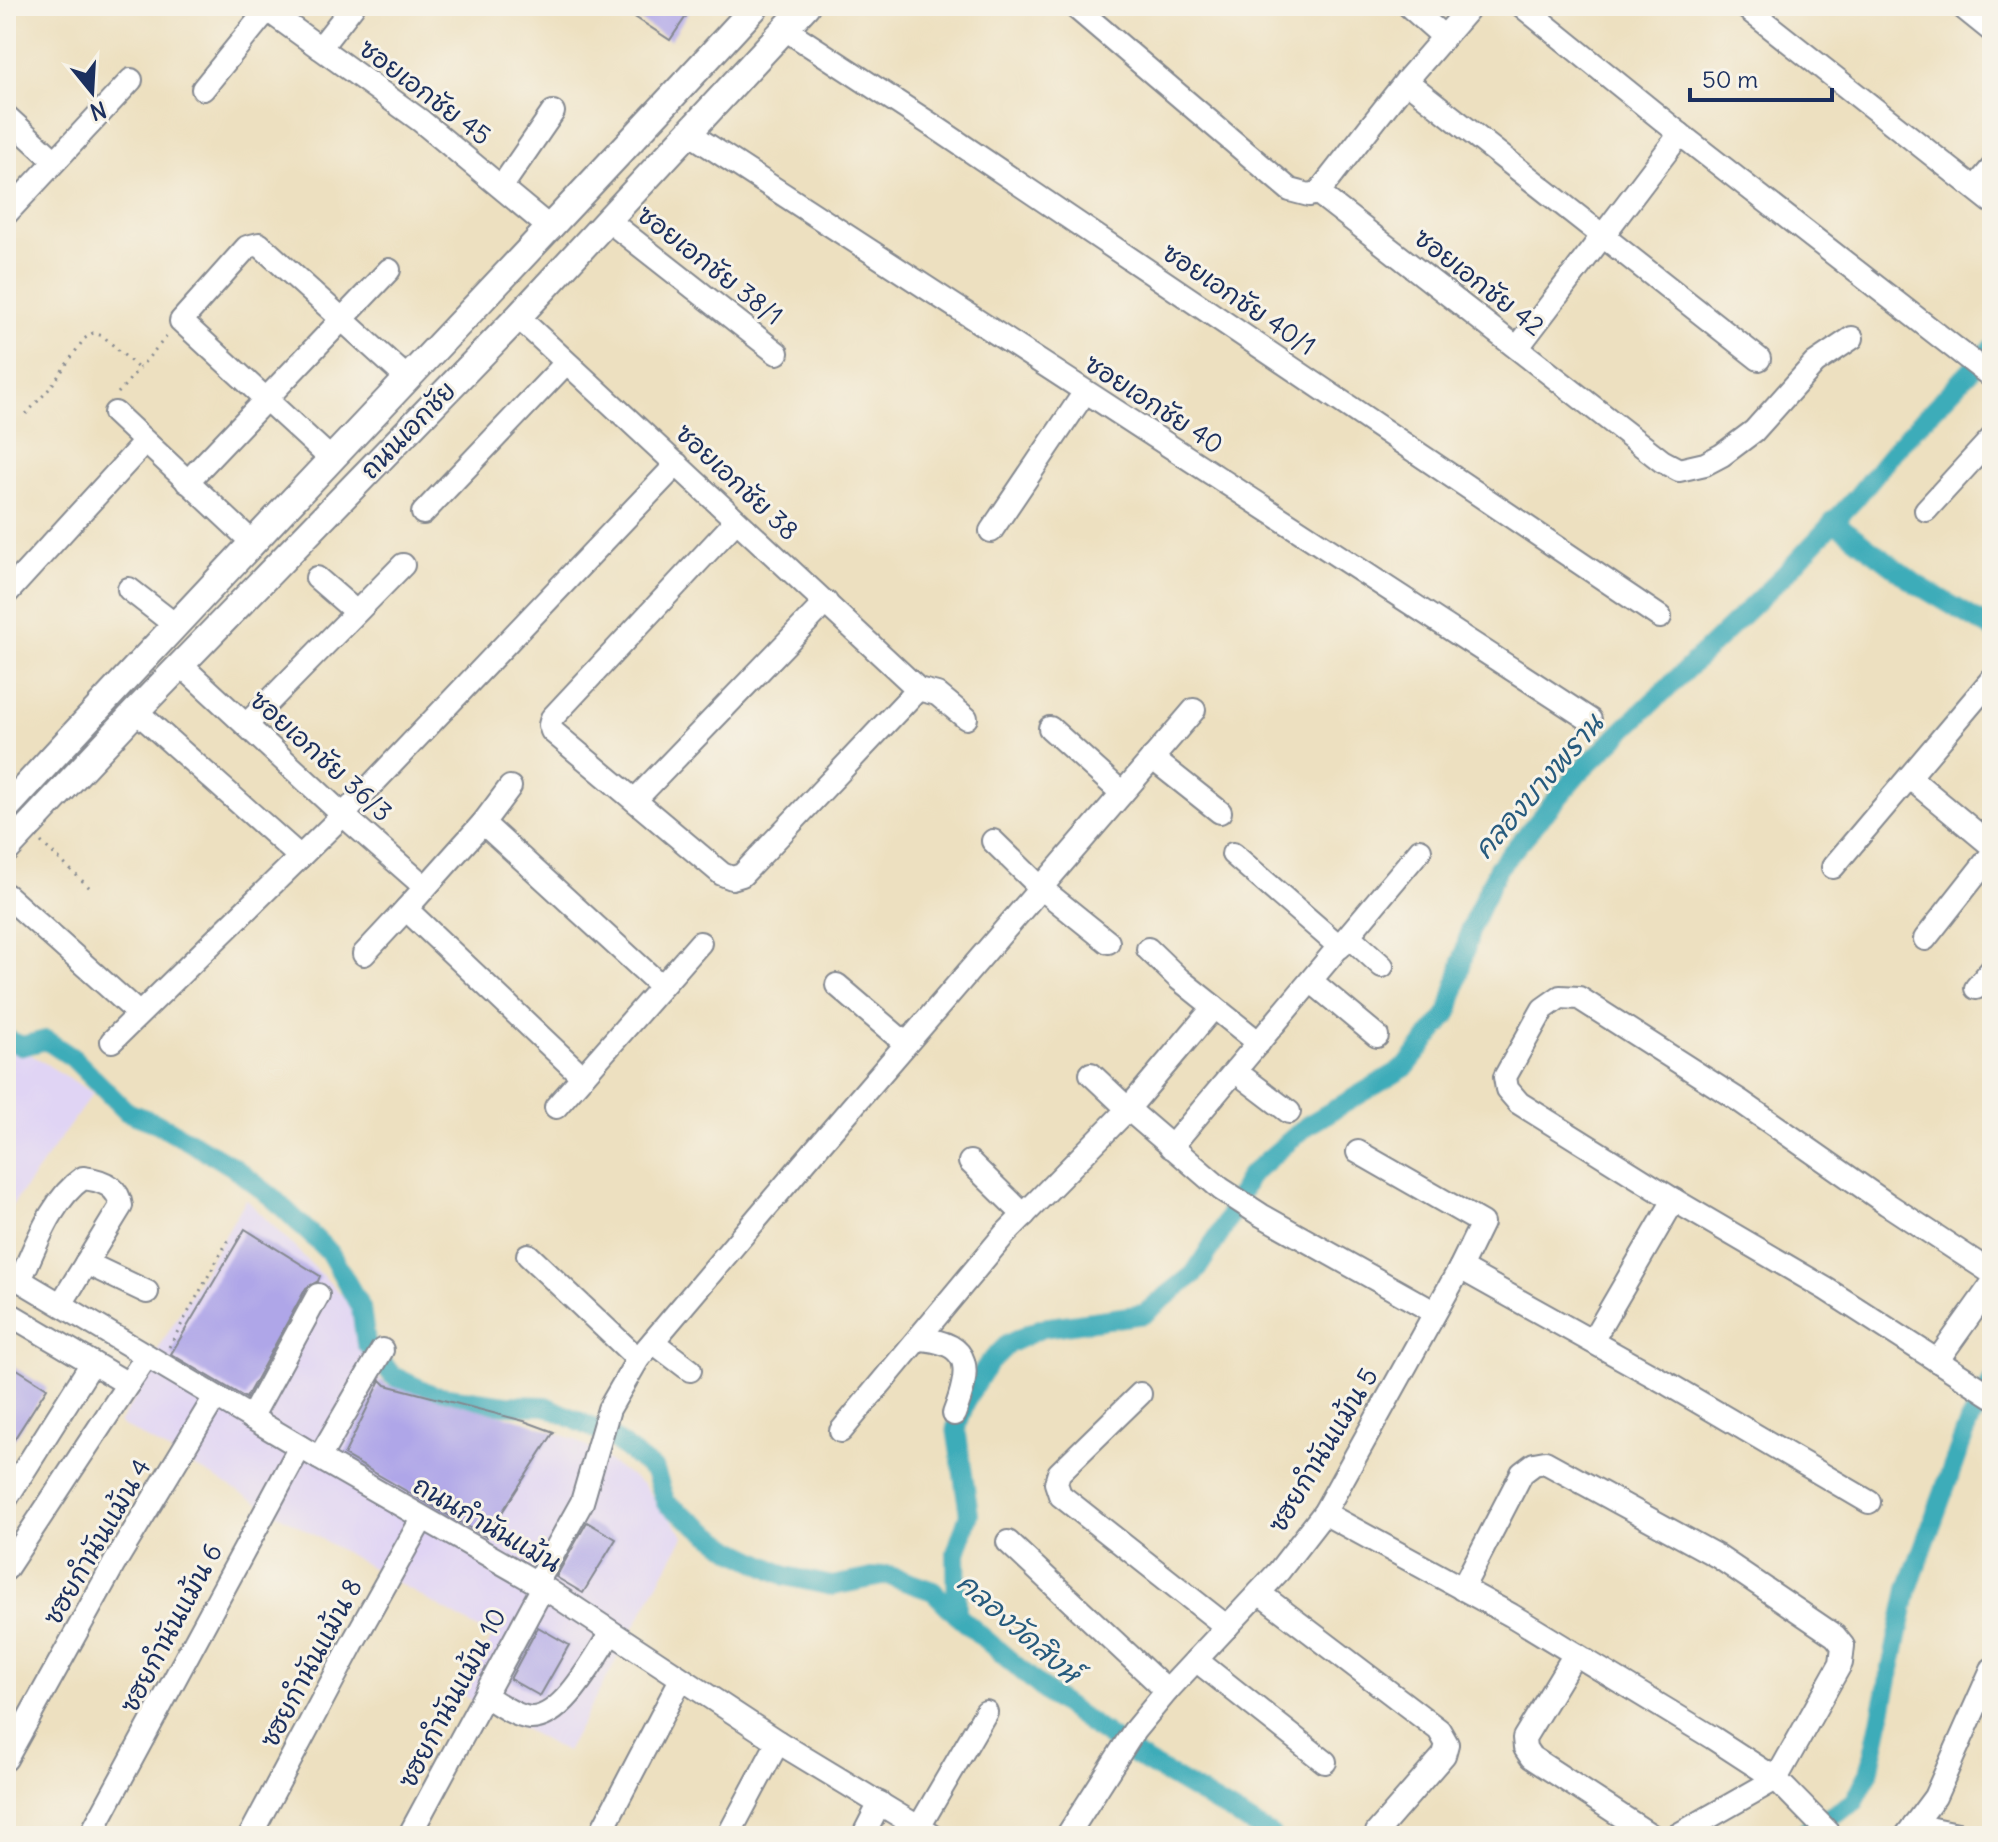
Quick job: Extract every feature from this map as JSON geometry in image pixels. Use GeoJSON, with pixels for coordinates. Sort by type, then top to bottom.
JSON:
{"type":"FeatureCollection","features":[{"type":"Feature","properties":{"kind":"main road","name":"ถนนเอกชัย"},"geometry":{"type":"LineString","coordinates":[[6,808],[251,541],[551,229],[756,6]]}},
{"type":"Feature","properties":{"kind":"main road","name":"ถนนเอกชัย"},"geometry":{"type":"LineString","coordinates":[[6,850],[609,221],[806,6]]}},
{"type":"Feature","properties":{"kind":"main road"},"geometry":{"type":"LineString","coordinates":[[304,487],[330,511]]}},
{"type":"Feature","properties":{"kind":"street"},"geometry":{"type":"LineString","coordinates":[[320,48],[353,6]]}},
{"type":"Feature","properties":{"kind":"street","name":"ซอยเอกชัย 42"},"geometry":{"type":"LineString","coordinates":[[1074,6],[1290,190],[1309,195],[1318,193],[1662,461],[1679,470],[1705,464],[1754,431],[1815,363],[1852,338]]}},
{"type":"Feature","properties":{"kind":"street"},"geometry":{"type":"LineString","coordinates":[[1409,6],[1444,37]]}},
{"type":"Feature","properties":{"kind":"street"},"geometry":{"type":"LineString","coordinates":[[1318,193],[1406,81],[1471,6]]}},
{"type":"Feature","properties":{"kind":"street"},"geometry":{"type":"LineString","coordinates":[[1522,6],[1986,373]]}},
{"type":"Feature","properties":{"kind":"street"},"geometry":{"type":"LineString","coordinates":[[1744,6],[1984,195],[1992,168]]}},
{"type":"Feature","properties":{"kind":"street"},"geometry":{"type":"LineString","coordinates":[[1961,6],[1992,31]]}},
{"type":"Feature","properties":{"kind":"street"},"geometry":{"type":"LineString","coordinates":[[203,89],[264,8]]}},
{"type":"Feature","properties":{"kind":"street","name":"ซอยเอกชัย 45"},"geometry":{"type":"LineString","coordinates":[[264,8],[421,121],[551,229]]}},
{"type":"Feature","properties":{"kind":"street","name":"ซอยเอกชัย 40/1"},"geometry":{"type":"LineString","coordinates":[[785,29],[1660,617]]}},
{"type":"Feature","properties":{"kind":"street"},"geometry":{"type":"LineString","coordinates":[[6,214],[131,80]]}},
{"type":"Feature","properties":{"kind":"street"},"geometry":{"type":"LineString","coordinates":[[1406,81],[1759,359]]}},
{"type":"Feature","properties":{"kind":"street"},"geometry":{"type":"LineString","coordinates":[[502,186],[553,112]]}},
{"type":"Feature","properties":{"kind":"street"},"geometry":{"type":"LineString","coordinates":[[6,116],[55,161]]}},
{"type":"Feature","properties":{"kind":"street","name":"ซอยเอกชัย 40"},"geometry":{"type":"LineString","coordinates":[[689,133],[1590,720]]}},
{"type":"Feature","properties":{"kind":"street"},"geometry":{"type":"LineString","coordinates":[[1518,347],[1680,134]]}},
{"type":"Feature","properties":{"kind":"street","name":"ซอยเอกชัย 38/1"},"geometry":{"type":"LineString","coordinates":[[609,221],[777,353]]}},
{"type":"Feature","properties":{"kind":"street"},"geometry":{"type":"LineString","coordinates":[[331,459],[181,321],[247,247],[253,243],[259,244],[408,379]]}},
{"type":"Feature","properties":{"kind":"street"},"geometry":{"type":"LineString","coordinates":[[187,482],[389,270]]}},
{"type":"Feature","properties":{"kind":"street","name":"ซอยเอกชัย 38"},"geometry":{"type":"LineString","coordinates":[[518,317],[918,689],[937,694],[966,718]]}},
{"type":"Feature","properties":{"kind":"street"},"geometry":{"type":"LineString","coordinates":[[423,513],[566,363]]}},
{"type":"Feature","properties":{"kind":"street"},"geometry":{"type":"LineString","coordinates":[[991,531],[1085,392]]}},
{"type":"Feature","properties":{"kind":"street"},"geometry":{"type":"LineString","coordinates":[[115,413],[251,541]]}},
{"type":"Feature","properties":{"kind":"street"},"geometry":{"type":"LineString","coordinates":[[1926,510],[1992,438]]}},
{"type":"Feature","properties":{"kind":"street"},"geometry":{"type":"LineString","coordinates":[[6,594],[145,442]]}},
{"type":"Feature","properties":{"kind":"street"},"geometry":{"type":"LineString","coordinates":[[112,1041],[343,815],[677,464]]}},
{"type":"Feature","properties":{"kind":"street"},"geometry":{"type":"LineString","coordinates":[[736,521],[552,718],[552,731],[722,874],[732,878],[742,875],[918,689]]}},
{"type":"Feature","properties":{"kind":"street"},"geometry":{"type":"LineString","coordinates":[[246,725],[403,565]]}},
{"type":"Feature","properties":{"kind":"street"},"geometry":{"type":"LineString","coordinates":[[317,578],[355,611]]}},
{"type":"Feature","properties":{"kind":"street"},"geometry":{"type":"LineString","coordinates":[[129,589],[174,624]]}},
{"type":"Feature","properties":{"kind":"street"},"geometry":{"type":"LineString","coordinates":[[635,800],[826,602]]}},
{"type":"Feature","properties":{"kind":"street","name":"ซอยเอกชัย 36/3"},"geometry":{"type":"LineString","coordinates":[[181,665],[425,887]]}},
{"type":"Feature","properties":{"kind":"street"},"geometry":{"type":"LineString","coordinates":[[1833,867],[1992,679]]}},
{"type":"Feature","properties":{"kind":"street","name":"ซฮยกำนันแม้น 10"},"geometry":{"type":"LineString","coordinates":[[409,1836],[486,1696],[582,1502],[609,1409],[646,1351],[1194,710]]}},
{"type":"Feature","properties":{"kind":"street"},"geometry":{"type":"LineString","coordinates":[[136,711],[300,857]]}},
{"type":"Feature","properties":{"kind":"street"},"geometry":{"type":"LineString","coordinates":[[1050,728],[1122,793]]}},
{"type":"Feature","properties":{"kind":"street"},"geometry":{"type":"LineString","coordinates":[[1152,758],[1220,812]]}},
{"type":"Feature","properties":{"kind":"street"},"geometry":{"type":"LineString","coordinates":[[1910,778],[1992,846]]}},
{"type":"Feature","properties":{"kind":"street"},"geometry":{"type":"LineString","coordinates":[[364,954],[483,823],[510,787]]}},
{"type":"Feature","properties":{"kind":"street"},"geometry":{"type":"LineString","coordinates":[[483,823],[661,986]]}},
{"type":"Feature","properties":{"kind":"street"},"geometry":{"type":"LineString","coordinates":[[993,841],[1041,888],[1108,942]]}},
{"type":"Feature","properties":{"kind":"street"},"geometry":{"type":"LineString","coordinates":[[1171,1147],[1420,850]]}},
{"type":"Feature","properties":{"kind":"street"},"geometry":{"type":"LineString","coordinates":[[1233,854],[1344,941],[1382,966]]}},
{"type":"Feature","properties":{"kind":"street"},"geometry":{"type":"LineString","coordinates":[[1925,939],[1992,854]]}},
{"type":"Feature","properties":{"kind":"street"},"geometry":{"type":"LineString","coordinates":[[6,895],[138,1013]]}},
{"type":"Feature","properties":{"kind":"street"},"geometry":{"type":"LineString","coordinates":[[406,909],[582,1076]]}},
{"type":"Feature","properties":{"kind":"street"},"geometry":{"type":"LineString","coordinates":[[556,1107],[700,943]]}},
{"type":"Feature","properties":{"kind":"street"},"geometry":{"type":"LineString","coordinates":[[1148,949],[1179,979],[1259,1043]]}},
{"type":"Feature","properties":{"kind":"street"},"geometry":{"type":"LineString","coordinates":[[1976,988],[1992,969]]}},
{"type":"Feature","properties":{"kind":"street"},"geometry":{"type":"LineString","coordinates":[[1311,981],[1377,1036]]}},
{"type":"Feature","properties":{"kind":"street"},"geometry":{"type":"LineString","coordinates":[[837,985],[906,1044]]}},
{"type":"Feature","properties":{"kind":"street"},"geometry":{"type":"LineString","coordinates":[[1983,1390],[1826,1289],[1674,1200],[1519,1103],[1507,1089],[1505,1077],[1543,1009],[1560,997],[1579,998],[1700,1075],[1992,1275]]}},
{"type":"Feature","properties":{"kind":"street"},"geometry":{"type":"LineString","coordinates":[[841,1431],[1004,1235],[1128,1109],[1214,1007]]}},
{"type":"Feature","properties":{"kind":"street"},"geometry":{"type":"LineString","coordinates":[[1235,1071],[1289,1112]]}},
{"type":"Feature","properties":{"kind":"street"},"geometry":{"type":"LineString","coordinates":[[1091,1074],[1221,1189],[1261,1215],[1434,1312]]}},
{"type":"Feature","properties":{"kind":"street","name":"ซฮยกำนันแม้น 5"},"geometry":{"type":"LineString","coordinates":[[1067,1836],[1134,1731],[1259,1593],[1324,1513],[1482,1223],[1358,1152]]}},
{"type":"Feature","properties":{"kind":"street"},"geometry":{"type":"LineString","coordinates":[[970,1162],[1024,1215]]}},
{"type":"Feature","properties":{"kind":"street"},"geometry":{"type":"LineString","coordinates":[[13,1276],[73,1185],[83,1178],[110,1185],[119,1196],[121,1206],[61,1304]]}},
{"type":"Feature","properties":{"kind":"street"},"geometry":{"type":"LineString","coordinates":[[1592,1341],[1674,1200]]}},
{"type":"Feature","properties":{"kind":"street"},"geometry":{"type":"LineString","coordinates":[[528,1255],[646,1351],[690,1370]]}},
{"type":"Feature","properties":{"kind":"street"},"geometry":{"type":"LineString","coordinates":[[86,1263],[147,1292]]}},
{"type":"Feature","properties":{"kind":"street"},"geometry":{"type":"LineString","coordinates":[[1460,1268],[1869,1502]]}},
{"type":"Feature","properties":{"kind":"street","name":"ถนนกำนันแม้น"},"geometry":{"type":"LineString","coordinates":[[13,1276],[422,1519],[540,1585],[778,1742],[926,1832]]}},
{"type":"Feature","properties":{"kind":"street"},"geometry":{"type":"LineString","coordinates":[[1937,1361],[1992,1284]]}},
{"type":"Feature","properties":{"kind":"street"},"geometry":{"type":"LineString","coordinates":[[251,1418],[318,1295]]}},
{"type":"Feature","properties":{"kind":"street"},"geometry":{"type":"LineString","coordinates":[[6,1312],[128,1384]]}},
{"type":"Feature","properties":{"kind":"street"},"geometry":{"type":"LineString","coordinates":[[918,1339],[939,1340],[963,1359],[967,1372],[954,1414]]}},
{"type":"Feature","properties":{"kind":"street","name":"ซฮยกำนันแม้น 6"},"geometry":{"type":"LineString","coordinates":[[90,1836],[309,1452],[362,1384],[382,1350]]}},
{"type":"Feature","properties":{"kind":"street"},"geometry":{"type":"LineString","coordinates":[[6,1569],[128,1384],[153,1360]]}},
{"type":"Feature","properties":{"kind":"street"},"geometry":{"type":"LineString","coordinates":[[6,1499],[92,1363]]}},
{"type":"Feature","properties":{"kind":"street"},"geometry":{"type":"LineString","coordinates":[[1140,1394],[1059,1473],[1056,1483],[1060,1495],[1227,1627]]}},
{"type":"Feature","properties":{"kind":"street","name":"ซฮยกำนันแม้น 4"},"geometry":{"type":"LineString","coordinates":[[6,1759],[114,1564],[215,1397]]}},
{"type":"Feature","properties":{"kind":"street"},"geometry":{"type":"LineString","coordinates":[[1462,1589],[1522,1473],[1534,1464],[1545,1462],[1717,1556],[1835,1636],[1843,1646],[1841,1663],[1782,1786],[1676,1836]]}},
{"type":"Feature","properties":{"kind":"street"},"geometry":{"type":"LineString","coordinates":[[1324,1513],[1511,1615],[1575,1654],[1782,1786],[1832,1836]]}},
{"type":"Feature","properties":{"kind":"street","name":"ซฮยกำนันแม้น 8"},"geometry":{"type":"LineString","coordinates":[[250,1836],[422,1519]]}},
{"type":"Feature","properties":{"kind":"street"},"geometry":{"type":"LineString","coordinates":[[1008,1542],[1167,1691]]}},
{"type":"Feature","properties":{"kind":"street"},"geometry":{"type":"LineString","coordinates":[[1259,1593],[1439,1730],[1447,1744],[1444,1755],[1377,1832]]}},
{"type":"Feature","properties":{"kind":"street"},"geometry":{"type":"LineString","coordinates":[[486,1696],[511,1711],[531,1718],[550,1713],[566,1699],[611,1633]]}},
{"type":"Feature","properties":{"kind":"street"},"geometry":{"type":"LineString","coordinates":[[1575,1654],[1524,1738],[1525,1748],[1531,1757],[1652,1836]]}},
{"type":"Feature","properties":{"kind":"street"},"geometry":{"type":"LineString","coordinates":[[1196,1660],[1325,1762]]}},
{"type":"Feature","properties":{"kind":"street"},"geometry":{"type":"LineString","coordinates":[[1910,1830],[1935,1797],[1992,1669]]}},
{"type":"Feature","properties":{"kind":"street"},"geometry":{"type":"LineString","coordinates":[[599,1836],[681,1679]]}},
{"type":"Feature","properties":{"kind":"street"},"geometry":{"type":"LineString","coordinates":[[926,1832],[986,1712]]}},
{"type":"Feature","properties":{"kind":"street"},"geometry":{"type":"LineString","coordinates":[[728,1836],[778,1742]]}},
{"type":"Feature","properties":{"kind":"street"},"geometry":{"type":"LineString","coordinates":[[863,1836],[880,1803]]}},
{"type":"Feature","properties":{"kind":"street"},"geometry":{"type":"LineString","coordinates":[[1910,1830],[1967,1836]]}},
{"type":"Feature","properties":{"kind":"path"},"geometry":{"type":"LineString","coordinates":[[115,413],[111,405],[113,398],[181,321]]}},
{"type":"Feature","properties":{"kind":"path"},"geometry":{"type":"LineString","coordinates":[[26,414],[50,388],[84,339],[93,333],[103,336],[139,369]]}},
{"type":"Feature","properties":{"kind":"path"},"geometry":{"type":"LineString","coordinates":[[26,829],[91,889]]}},
{"type":"Feature","properties":{"kind":"path"},"geometry":{"type":"LineString","coordinates":[[153,1360],[231,1235]]}},
{"type":"Feature","properties":{"kind":"shaded area"},"geometry":{"type":"Polygon","coordinates":[[[6,1045],[25,1051],[93,1093],[6,1214],[6,1045]]]}},
{"type":"Feature","properties":{"kind":"shaded area"},"geometry":{"type":"Polygon","coordinates":[[[246,1199],[372,1325],[362,1362],[386,1385],[524,1421],[576,1440],[643,1484],[684,1536],[566,1752],[464,1696],[492,1637],[119,1423],[148,1378],[158,1350],[246,1199]]]}},
{"type":"Feature","properties":{"kind":"building"},"geometry":{"type":"Polygon","coordinates":[[[618,6],[693,6],[670,40],[618,6]]]}},
{"type":"Feature","properties":{"kind":"building"},"geometry":{"type":"Polygon","coordinates":[[[245,1229],[320,1276],[318,1281],[306,1288],[246,1398],[171,1354],[245,1229]]]}},
{"type":"Feature","properties":{"kind":"building"},"geometry":{"type":"Polygon","coordinates":[[[6,1362],[47,1388],[6,1452],[6,1362]]]}},
{"type":"Feature","properties":{"kind":"building"},"geometry":{"type":"Polygon","coordinates":[[[381,1380],[386,1385],[524,1421],[554,1432],[486,1537],[344,1455],[381,1380]]]}},
{"type":"Feature","properties":{"kind":"building"},"geometry":{"type":"Polygon","coordinates":[[[587,1522],[616,1539],[583,1593],[556,1577],[587,1522]]]}},
{"type":"Feature","properties":{"kind":"building"},"geometry":{"type":"Polygon","coordinates":[[[538,1627],[569,1645],[540,1696],[510,1679],[538,1627]]]}},
{"type":"Feature","properties":{"kind":"waterway","name":"คลองบางพราน"},"geometry":{"type":"LineString","coordinates":[[957,1615],[956,1553],[969,1514],[956,1428],[967,1398],[988,1364],[1008,1344],[1042,1328],[1144,1314],[1194,1274],[1221,1232],[1249,1176],[1308,1125],[1406,1067],[1449,1012],[1471,927],[1498,868],[1579,773],[1783,576],[1855,499],[1897,447],[1992,348]]}},
{"type":"Feature","properties":{"kind":"waterway"},"geometry":{"type":"LineString","coordinates":[[1833,521],[1916,584],[1992,629]]}},
{"type":"Feature","properties":{"kind":"waterway","name":"คลองวัดสิงห์"},"geometry":{"type":"LineString","coordinates":[[6,1039],[22,1046],[46,1040],[73,1058],[127,1112],[159,1124],[232,1166],[273,1198],[330,1253],[361,1308],[366,1343],[393,1376],[433,1395],[507,1405],[546,1406],[608,1435],[655,1471],[666,1503],[733,1550],[786,1576],[832,1586],[887,1575],[933,1591],[1050,1695],[1138,1757],[1272,1836]]}},
{"type":"Feature","properties":{"kind":"waterway"},"geometry":{"type":"LineString","coordinates":[[1798,1836],[1854,1802],[1869,1773],[1908,1589],[1969,1422],[1992,1382]]}}]}
